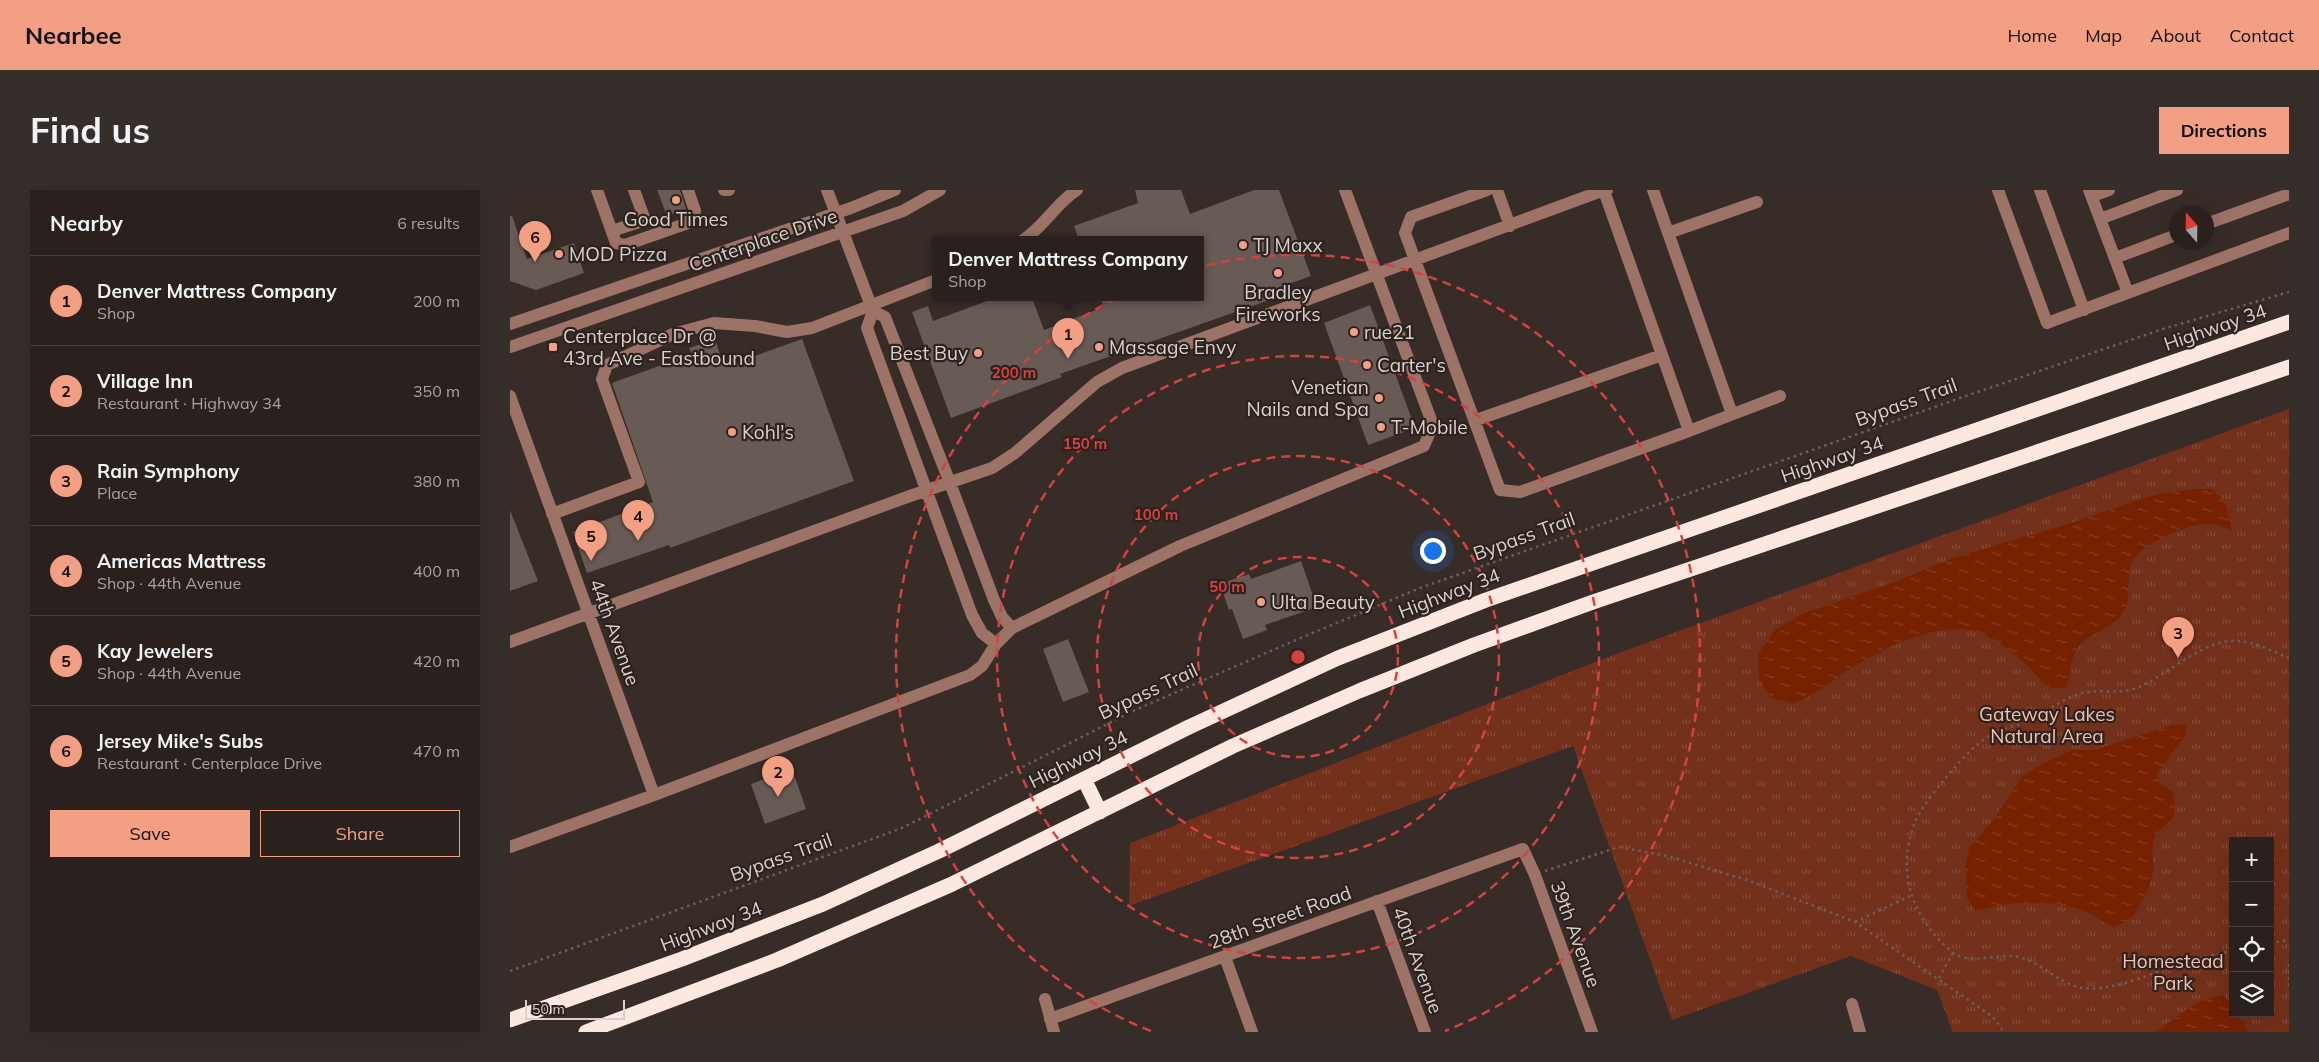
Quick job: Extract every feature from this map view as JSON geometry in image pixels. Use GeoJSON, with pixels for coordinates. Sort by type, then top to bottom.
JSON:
{"type":"FeatureCollection","features":[{"type":"Feature","properties":{"kind":"highway","name":"Highway 34"},"geometry":{"type":"LineString","coordinates":[[510,1020],[682,959],[823,904],[939,851],[1189,727],[1338,658],[1486,600],[2289,322]]}},
{"type":"Feature","properties":{"kind":"highway"},"geometry":{"type":"LineString","coordinates":[[586,1032],[777,960],[932,893],[1233,746],[1359,691],[1474,645],[1603,599],[2289,367]]}},
{"type":"Feature","properties":{"kind":"highway"},"geometry":{"type":"LineString","coordinates":[[1084,779],[1100,812]]}},
{"type":"Feature","properties":{"kind":"street"},"geometry":{"type":"LineString","coordinates":[[597,190],[616,242],[625,245],[688,223],[695,210],[688,190]]}},
{"type":"Feature","properties":{"kind":"street"},"geometry":{"type":"LineString","coordinates":[[612,231],[645,220],[634,190]]}},
{"type":"Feature","properties":{"kind":"street"},"geometry":{"type":"LineString","coordinates":[[724,190],[724,192],[729,190]]}},
{"type":"Feature","properties":{"kind":"street"},"geometry":{"type":"LineString","coordinates":[[827,190],[872,308],[885,317],[994,600],[1002,617],[1012,628]]}},
{"type":"Feature","properties":{"kind":"street","name":"Centerplace Drive"},"geometry":{"type":"LineString","coordinates":[[510,324],[835,213],[895,190]]}},
{"type":"Feature","properties":{"kind":"street","name":"Centerplace Drive"},"geometry":{"type":"LineString","coordinates":[[510,347],[843,233],[903,211],[940,190]]}},
{"type":"Feature","properties":{"kind":"street"},"geometry":{"type":"LineString","coordinates":[[1030,236],[1066,197],[1077,190]]}},
{"type":"Feature","properties":{"kind":"street"},"geometry":{"type":"LineString","coordinates":[[510,847],[654,795],[970,675],[982,666],[996,644],[1012,628],[1180,546],[1424,446],[1433,425],[1345,190]]}},
{"type":"Feature","properties":{"kind":"street"},"geometry":{"type":"LineString","coordinates":[[1487,190],[1411,217],[1405,233],[1476,420],[1500,490],[1520,492],[1780,396]]}},
{"type":"Feature","properties":{"kind":"street"},"geometry":{"type":"LineString","coordinates":[[1497,190],[1510,226]]}},
{"type":"Feature","properties":{"kind":"street"},"geometry":{"type":"LineString","coordinates":[[510,642],[926,490],[992,468],[1015,453],[1097,382],[1122,368],[1605,190],[1689,430]]}},
{"type":"Feature","properties":{"kind":"street"},"geometry":{"type":"LineString","coordinates":[[1653,190],[1732,414]]}},
{"type":"Feature","properties":{"kind":"street"},"geometry":{"type":"LineString","coordinates":[[1998,190],[2047,323],[2289,233]]}},
{"type":"Feature","properties":{"kind":"street"},"geometry":{"type":"LineString","coordinates":[[2040,190],[2084,310]]}},
{"type":"Feature","properties":{"kind":"street"},"geometry":{"type":"LineString","coordinates":[[2109,190],[2090,193],[2128,294]]}},
{"type":"Feature","properties":{"kind":"street"},"geometry":{"type":"LineString","coordinates":[[2100,219],[2177,190]]}},
{"type":"Feature","properties":{"kind":"street"},"geometry":{"type":"LineString","coordinates":[[2214,221],[2289,194]]}},
{"type":"Feature","properties":{"kind":"street"},"geometry":{"type":"LineString","coordinates":[[1668,233],[1757,202]]}},
{"type":"Feature","properties":{"kind":"street"},"geometry":{"type":"LineString","coordinates":[[2115,258],[2169,238]]}},
{"type":"Feature","properties":{"kind":"street"},"geometry":{"type":"LineString","coordinates":[[552,514],[639,482],[602,379],[607,365],[673,334],[714,323],[755,326],[787,332],[812,328],[872,308],[932,282]]}},
{"type":"Feature","properties":{"kind":"street"},"geometry":{"type":"LineString","coordinates":[[872,308],[867,328],[972,615],[982,633],[996,644]]}},
{"type":"Feature","properties":{"kind":"street"},"geometry":{"type":"LineString","coordinates":[[1476,420],[1662,355]]}},
{"type":"Feature","properties":{"kind":"street","name":"44th Avenue"},"geometry":{"type":"LineString","coordinates":[[510,396],[654,795]]}},
{"type":"Feature","properties":{"kind":"street","name":"39th Avenue"},"geometry":{"type":"LineString","coordinates":[[1523,849],[1592,1032]]}},
{"type":"Feature","properties":{"kind":"street","name":"28th Street Road"},"geometry":{"type":"LineString","coordinates":[[1050,1019],[1523,849]]}},
{"type":"Feature","properties":{"kind":"street","name":"40th Avenue"},"geometry":{"type":"LineString","coordinates":[[1377,901],[1425,1032]]}},
{"type":"Feature","properties":{"kind":"street"},"geometry":{"type":"LineString","coordinates":[[1225,957],[1252,1032]]}},
{"type":"Feature","properties":{"kind":"street"},"geometry":{"type":"LineString","coordinates":[[1045,999],[1054,1032]]}},
{"type":"Feature","properties":{"kind":"street"},"geometry":{"type":"LineString","coordinates":[[1852,1004],[1860,1032]]}},
{"type":"Feature","properties":{"kind":"path","name":"Bypass Trail"},"geometry":{"type":"LineString","coordinates":[[510,972],[902,828],[1133,711],[1420,588],[1972,394],[2163,330],[2289,292]]}},
{"type":"Feature","properties":{"kind":"path"},"geometry":{"type":"LineString","coordinates":[[2229,952],[2188,961],[2116,985],[2084,988],[2064,982],[2049,970],[2030,960],[2012,956],[1966,958],[1953,953],[1931,930],[1910,896],[1908,851],[1914,824],[1931,796],[1969,751],[1995,732],[2027,722],[2079,694],[2100,690],[2116,692],[2134,689],[2162,676],[2208,646],[2240,641],[2289,658]]}},
{"type":"Feature","properties":{"kind":"path"},"geometry":{"type":"LineString","coordinates":[[1534,875],[1619,847],[1666,856],[1750,882],[1855,922],[1939,978],[1993,1017],[2004,1032]]}},
{"type":"Feature","properties":{"kind":"path"},"geometry":{"type":"LineString","coordinates":[[1855,922],[1910,896]]}},
{"type":"Feature","properties":{"kind":"path"},"geometry":{"type":"LineString","coordinates":[[2274,942],[2289,940]]}},
{"type":"Feature","properties":{"kind":"path"},"geometry":{"type":"LineString","coordinates":[[1939,978],[1953,953]]}},
{"type":"Feature","properties":{"kind":"path"},"geometry":{"type":"LineString","coordinates":[[2289,964],[2289,987]]}},
{"type":"Feature","properties":{"kind":"green space","name":"Gateway Lakes Natural Area"},"geometry":{"type":"Polygon","coordinates":[[[2289,409],[2289,1032],[1953,1032],[1937,990],[1851,956],[1672,1020],[1573,746],[1129,906],[1130,843],[1624,651],[2289,409]]]}},
{"type":"Feature","properties":{"kind":"water"},"geometry":{"type":"Polygon","coordinates":[[[2211,489],[2225,502],[2232,530],[2213,524],[2192,526],[2167,535],[2144,549],[2131,565],[2126,608],[2112,624],[2080,645],[2072,659],[2066,688],[2047,687],[2031,669],[1999,642],[1975,631],[1964,629],[1934,632],[1890,647],[1863,661],[1813,694],[1797,702],[1788,703],[1769,697],[1759,678],[1758,654],[1775,630],[1804,613],[1895,582],[1947,560],[2068,524],[2141,499],[2164,493],[2211,489]]]}},
{"type":"Feature","properties":{"kind":"water"},"geometry":{"type":"Polygon","coordinates":[[[2185,724],[2186,734],[2156,775],[2160,784],[2172,791],[2175,804],[2174,813],[2172,819],[2156,836],[2152,847],[2152,877],[2148,889],[2132,917],[2115,927],[2085,911],[2045,903],[2016,903],[1975,911],[1967,898],[1966,864],[1969,848],[1991,823],[2022,777],[2040,765],[2072,750],[2095,750],[2168,726],[2185,724]]]}},
{"type":"Feature","properties":{"kind":"water"},"geometry":{"type":"Polygon","coordinates":[[[2223,995],[2229,1000],[2229,1017],[2241,1017],[2248,1032],[2155,1032],[2198,1002],[2223,995]]]}},
{"type":"Feature","properties":{"kind":"building"},"geometry":{"type":"Polygon","coordinates":[[[657,190],[680,190],[686,209],[667,216],[657,190]]]}},
{"type":"Feature","properties":{"kind":"building"},"geometry":{"type":"Polygon","coordinates":[[[1135,190],[1181,190],[1190,214],[1254,190],[1279,190],[1311,276],[1275,289],[1278,297],[1060,374],[1062,377],[951,418],[912,312],[928,306],[933,321],[987,301],[1033,301],[1044,330],[1104,307],[1101,301],[1204,301],[1204,236],[1078,236],[1074,226],[1138,203],[1135,190]]]}},
{"type":"Feature","properties":{"kind":"building"},"geometry":{"type":"Polygon","coordinates":[[[510,216],[512,216],[527,259],[574,243],[584,273],[536,290],[510,281],[510,216]]]}},
{"type":"Feature","properties":{"kind":"building"},"geometry":{"type":"Polygon","coordinates":[[[1370,305],[1415,428],[1368,445],[1324,323],[1370,305]]]}},
{"type":"Feature","properties":{"kind":"building","name":"Kohl's"},"geometry":{"type":"Polygon","coordinates":[[[715,339],[724,367],[802,339],[854,481],[670,548],[669,545],[587,573],[573,532],[653,502],[612,383],[692,354],[689,348],[715,339]]]}},
{"type":"Feature","properties":{"kind":"building"},"geometry":{"type":"Polygon","coordinates":[[[510,510],[538,581],[510,591],[510,510]]]}},
{"type":"Feature","properties":{"kind":"building"},"geometry":{"type":"Polygon","coordinates":[[[1301,561],[1317,607],[1265,625],[1267,630],[1243,639],[1232,609],[1229,610],[1220,584],[1249,574],[1251,579],[1301,561]]]}},
{"type":"Feature","properties":{"kind":"building"},"geometry":{"type":"Polygon","coordinates":[[[1068,639],[1089,692],[1063,702],[1043,649],[1068,639]]]}},
{"type":"Feature","properties":{"kind":"building"},"geometry":{"type":"Polygon","coordinates":[[[792,769],[806,809],[765,824],[751,784],[792,769]]]}},
{"type":"Feature","properties":{"kind":"place","name":"Good Times"},"geometry":{"type":"Point","coordinates":[676,200]}},
{"type":"Feature","properties":{"kind":"place","name":"TJ Maxx"},"geometry":{"type":"Point","coordinates":[1243,245]}},
{"type":"Feature","properties":{"kind":"place","name":"MOD Pizza"},"geometry":{"type":"Point","coordinates":[559,254]}},
{"type":"Feature","properties":{"kind":"place","name":"Jersey Mike's Subs"},"geometry":{"type":"Point","coordinates":[535,262]}},
{"type":"Feature","properties":{"kind":"place","name":"Bradley Fireworks"},"geometry":{"type":"Point","coordinates":[1278,273]}},
{"type":"Feature","properties":{"kind":"place","name":"rue21"},"geometry":{"type":"Point","coordinates":[1354,332]}},
{"type":"Feature","properties":{"kind":"place","name":"Centerplace Dr @ 43rd Ave - Eastbound"},"geometry":{"type":"Point","coordinates":[553,347]}},
{"type":"Feature","properties":{"kind":"place","name":"Massage Envy"},"geometry":{"type":"Point","coordinates":[1099,347]}},
{"type":"Feature","properties":{"kind":"place","name":"Best Buy"},"geometry":{"type":"Point","coordinates":[978,353]}},
{"type":"Feature","properties":{"kind":"place","name":"Denver Mattress Company"},"geometry":{"type":"Point","coordinates":[1068,359]}},
{"type":"Feature","properties":{"kind":"place","name":"Carter's"},"geometry":{"type":"Point","coordinates":[1367,365]}},
{"type":"Feature","properties":{"kind":"place","name":"Venetian Nails and Spa"},"geometry":{"type":"Point","coordinates":[1379,398]}},
{"type":"Feature","properties":{"kind":"place","name":"T-Mobile"},"geometry":{"type":"Point","coordinates":[1381,427]}},
{"type":"Feature","properties":{"kind":"place","name":"Kohl's"},"geometry":{"type":"Point","coordinates":[732,432]}},
{"type":"Feature","properties":{"kind":"place","name":"Americas Mattress"},"geometry":{"type":"Point","coordinates":[638,541]}},
{"type":"Feature","properties":{"kind":"place","name":"Kay Jewelers"},"geometry":{"type":"Point","coordinates":[591,561]}},
{"type":"Feature","properties":{"kind":"place","name":"Ulta Beauty"},"geometry":{"type":"Point","coordinates":[1261,602]}},
{"type":"Feature","properties":{"kind":"place","name":"Rain Symphony"},"geometry":{"type":"Point","coordinates":[2178,658]}},
{"type":"Feature","properties":{"kind":"place","name":"Village Inn"},"geometry":{"type":"Point","coordinates":[778,797]}},
{"type":"Feature","properties":{"kind":"park label","name":"Homestead Park"},"geometry":{"type":"Point","coordinates":[2173,972]}}]}
